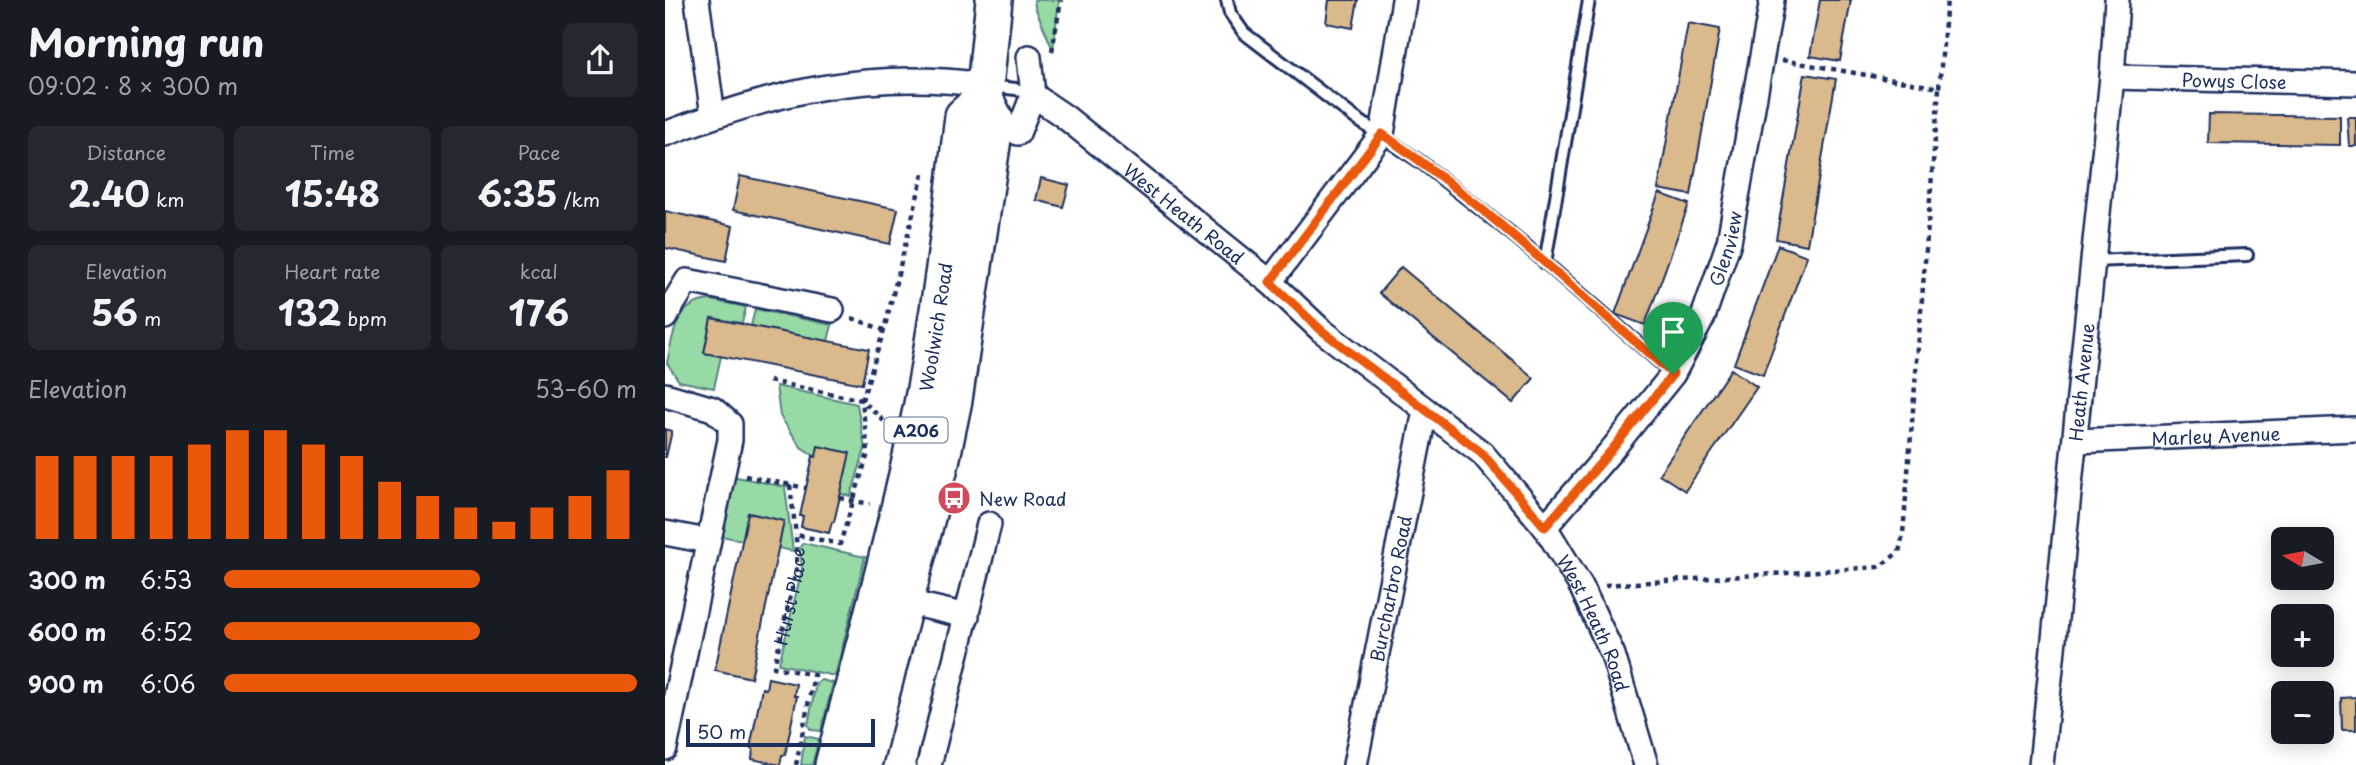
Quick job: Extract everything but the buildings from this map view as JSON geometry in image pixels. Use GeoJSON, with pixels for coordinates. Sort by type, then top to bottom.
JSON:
{"type":"FeatureCollection","features":[{"type":"Feature","properties":{"kind":"main road","name":"Woolwich Road"},"geometry":{"type":"LineString","coordinates":[[863,765],[940,467],[954,400],[994,132],[995,119],[985,91],[994,0]]}},
{"type":"Feature","properties":{"kind":"main road","name":"Woolwich Road"},"geometry":{"type":"LineString","coordinates":[[833,765],[922,405],[949,237],[963,116],[985,91]]}},
{"type":"Feature","properties":{"kind":"street"},"geometry":{"type":"LineString","coordinates":[[697,0],[713,116]]}},
{"type":"Feature","properties":{"kind":"street"},"geometry":{"type":"LineString","coordinates":[[1270,282],[1382,134],[1404,0]]}},
{"type":"Feature","properties":{"kind":"street","name":"Glenview"},"geometry":{"type":"LineString","coordinates":[[1545,527],[1673,374],[1703,317],[1728,242],[1772,0]]}},
{"type":"Feature","properties":{"kind":"street","name":"Heath Avenue"},"geometry":{"type":"LineString","coordinates":[[2041,765],[2076,441],[2112,77],[2117,0]]}},
{"type":"Feature","properties":{"kind":"street"},"geometry":{"type":"LineString","coordinates":[[1018,132],[1033,95],[1028,57]]}},
{"type":"Feature","properties":{"kind":"street","name":"Powys Close"},"geometry":{"type":"LineString","coordinates":[[2112,77],[2356,83]]}},
{"type":"Feature","properties":{"kind":"street"},"geometry":{"type":"LineString","coordinates":[[665,134],[775,97],[833,85],[930,79],[985,91]]}},
{"type":"Feature","properties":{"kind":"street","name":"West Heath Road"},"geometry":{"type":"LineString","coordinates":[[1033,95],[1270,282],[1321,330],[1482,453],[1545,527],[1581,586],[1613,654],[1646,765]]}},
{"type":"Feature","properties":{"kind":"street"},"geometry":{"type":"LineString","coordinates":[[665,317],[687,281],[832,310]]}},
{"type":"Feature","properties":{"kind":"street"},"geometry":{"type":"LineString","coordinates":[[665,395],[713,409],[730,424],[730,440],[665,748]]}},
{"type":"Feature","properties":{"kind":"street","name":"Burcharbro Road"},"geometry":{"type":"LineString","coordinates":[[1355,765],[1425,411]]}},
{"type":"Feature","properties":{"kind":"street","name":"Marley Avenue"},"geometry":{"type":"LineString","coordinates":[[2076,441],[2356,429]]}},
{"type":"Feature","properties":{"kind":"street"},"geometry":{"type":"LineString","coordinates":[[929,765],[989,524]]}},
{"type":"Feature","properties":{"kind":"street"},"geometry":{"type":"LineString","coordinates":[[665,533],[707,541]]}},
{"type":"Feature","properties":{"kind":"street"},"geometry":{"type":"LineString","coordinates":[[906,602],[967,616]]}},
{"type":"Feature","properties":{"kind":"lane"},"geometry":{"type":"LineString","coordinates":[[1227,0],[1230,13],[1244,33],[1355,118],[1422,163],[1518,239],[1673,374]]}},
{"type":"Feature","properties":{"kind":"lane"},"geometry":{"type":"LineString","coordinates":[[1545,263],[1589,0]]}},
{"type":"Feature","properties":{"kind":"lane"},"geometry":{"type":"LineString","coordinates":[[985,91],[1016,89],[1033,95]]}},
{"type":"Feature","properties":{"kind":"lane"},"geometry":{"type":"LineString","coordinates":[[2092,261],[2247,255]]}},
{"type":"Feature","properties":{"kind":"path"},"geometry":{"type":"LineString","coordinates":[[1052,52],[1061,0]]}},
{"type":"Feature","properties":{"kind":"path"},"geometry":{"type":"LineString","coordinates":[[1581,586],[1879,567],[1899,552],[1903,534],[1947,0]]}},
{"type":"Feature","properties":{"kind":"path"},"geometry":{"type":"LineString","coordinates":[[1762,57],[1939,88]]}},
{"type":"Feature","properties":{"kind":"path","name":"Hurst Place"},"geometry":{"type":"LineString","coordinates":[[796,765],[814,675],[774,667],[797,567],[796,535],[840,544],[868,453],[862,400],[884,330],[925,166]]}},
{"type":"Feature","properties":{"kind":"path"},"geometry":{"type":"LineString","coordinates":[[832,310],[884,330]]}},
{"type":"Feature","properties":{"kind":"path"},"geometry":{"type":"LineString","coordinates":[[769,381],[862,400]]}},
{"type":"Feature","properties":{"kind":"path"},"geometry":{"type":"LineString","coordinates":[[723,471],[806,488]]}},
{"type":"Feature","properties":{"kind":"path"},"geometry":{"type":"LineString","coordinates":[[790,485],[796,535]]}},
{"type":"Feature","properties":{"kind":"green space"},"geometry":{"type":"Polygon","coordinates":[[[1034,0],[1059,0],[1053,50],[1035,7],[1034,0]]]}},
{"type":"Feature","properties":{"kind":"green space"},"geometry":{"type":"Polygon","coordinates":[[[710,300],[746,307],[742,323],[712,318],[704,353],[721,356],[714,388],[679,381],[667,363],[674,332],[683,314],[698,302],[710,300]]]}},
{"type":"Feature","properties":{"kind":"green space"},"geometry":{"type":"Polygon","coordinates":[[[755,309],[832,325],[828,341],[751,326],[755,309]]]}},
{"type":"Feature","properties":{"kind":"green space"},"geometry":{"type":"Polygon","coordinates":[[[776,386],[857,404],[865,449],[851,496],[841,494],[849,453],[818,447],[816,457],[801,447],[780,416],[776,386]]]}},
{"type":"Feature","properties":{"kind":"green space"},"geometry":{"type":"Polygon","coordinates":[[[732,476],[785,487],[793,551],[778,548],[784,521],[749,513],[743,540],[720,536],[732,476]]]}},
{"type":"Feature","properties":{"kind":"green space"},"geometry":{"type":"Polygon","coordinates":[[[803,543],[865,557],[835,676],[779,664],[802,569],[800,547],[803,543]]]}},
{"type":"Feature","properties":{"kind":"green space"},"geometry":{"type":"Polygon","coordinates":[[[821,680],[833,683],[821,731],[811,730],[808,725],[816,683],[821,680]]]}},
{"type":"Feature","properties":{"kind":"green space"},"geometry":{"type":"Polygon","coordinates":[[[805,736],[819,739],[812,765],[801,765],[805,736]]]}},
{"type":"Feature","properties":{"kind":"place","name":"New Road"},"geometry":{"type":"Point","coordinates":[954,498]}},
{"type":"Feature","properties":{"kind":"route"},"geometry":{"type":"LineString","coordinates":[[1382,134],[1412,154],[1518,239],[1673,374],[1545,527],[1482,453],[1321,330],[1270,282],[1382,134]]}}]}
